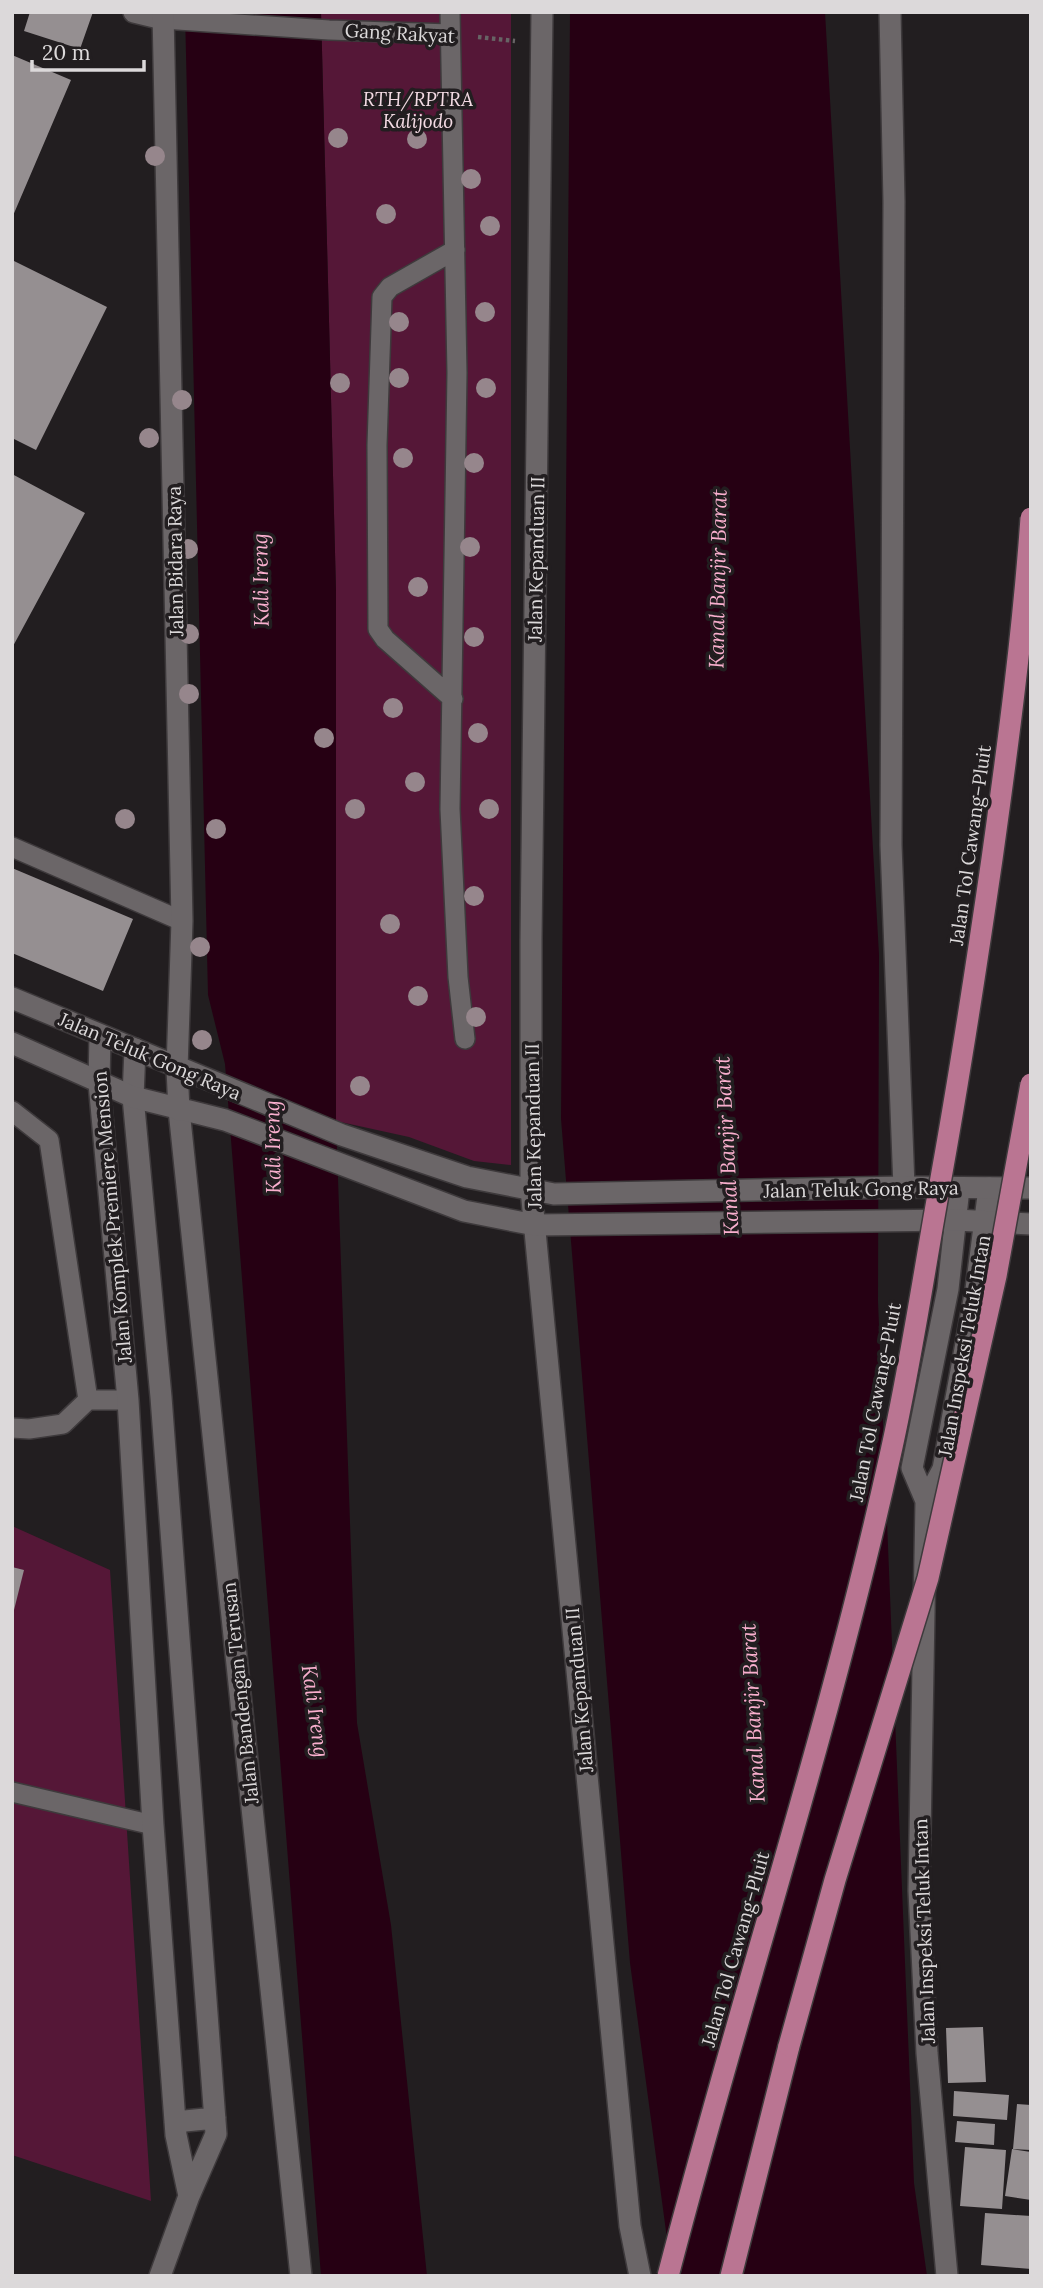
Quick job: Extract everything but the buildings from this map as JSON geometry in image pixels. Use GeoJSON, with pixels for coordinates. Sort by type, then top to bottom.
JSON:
{"type":"FeatureCollection","features":[{"type":"Feature","properties":{"kind":"highway","name":"Jalan Tol Cawang–Pluit"},"geometry":{"type":"LineString","coordinates":[[668,2276],[705,2132],[764,1935],[836,1673],[891,1454],[973,988],[1025,607],[1031,518]]}},
{"type":"Feature","properties":{"kind":"highway"},"geometry":{"type":"LineString","coordinates":[[731,2276],[789,2046],[835,1880],[928,1578],[996,1276],[1031,1084]]}},
{"type":"Feature","properties":{"kind":"street","name":"Gang Rakyat"},"geometry":{"type":"LineString","coordinates":[[134,12],[168,17]]}},
{"type":"Feature","properties":{"kind":"street","name":"Jalan Kepanduan II"},"geometry":{"type":"LineString","coordinates":[[542,12],[531,940],[531,1189],[630,2226],[640,2276]]}},
{"type":"Feature","properties":{"kind":"street"},"geometry":{"type":"LineString","coordinates":[[890,12],[894,202],[891,845],[895,1188]]}},
{"type":"Feature","properties":{"kind":"street","name":"Jalan Bidara Raya"},"geometry":{"type":"LineString","coordinates":[[168,17],[182,921],[177,1069],[179,1110]]}},
{"type":"Feature","properties":{"kind":"street","name":"Jalan Teluk Gong Raya"},"geometry":{"type":"LineString","coordinates":[[12,998],[177,1069],[342,1135],[467,1177],[554,1194],[1031,1188]]}},
{"type":"Feature","properties":{"kind":"street","name":"Jalan Komplek Premiere Mension"},"geometry":{"type":"LineString","coordinates":[[100,1035],[99,1083],[128,1400],[153,1825],[175,2122],[189,2196]]}},
{"type":"Feature","properties":{"kind":"street","name":"Jalan Teluk Gong Raya"},"geometry":{"type":"LineString","coordinates":[[12,1043],[133,1097],[225,1120],[464,1211],[535,1225],[956,1220],[1031,1224]]}},
{"type":"Feature","properties":{"kind":"street","name":"Jalan Komplek Premiere Mension"},"geometry":{"type":"LineString","coordinates":[[135,1049],[133,1097],[160,1397],[216,2134],[189,2196],[160,2276]]}},
{"type":"Feature","properties":{"kind":"street","name":"Jalan Bandengan Terusan"},"geometry":{"type":"LineString","coordinates":[[179,1110],[301,2276]]}},
{"type":"Feature","properties":{"kind":"street","name":"Jalan Inspeksi Teluk Intan"},"geometry":{"type":"LineString","coordinates":[[947,2276],[928,2053],[919,1891],[926,1501],[912,1468],[948,1289],[958,1188]]}},
{"type":"Feature","properties":{"kind":"street","name":"Jalan Inspeksi Teluk Intan"},"geometry":{"type":"LineString","coordinates":[[926,1501],[943,1469],[976,1289],[989,1188]]}},
{"type":"Feature","properties":{"kind":"street"},"geometry":{"type":"LineString","coordinates":[[128,1400],[160,1397]]}},
{"type":"Feature","properties":{"kind":"street"},"geometry":{"type":"LineString","coordinates":[[145,1683],[181,1679]]}},
{"type":"Feature","properties":{"kind":"street"},"geometry":{"type":"LineString","coordinates":[[153,1825],[191,1824]]}},
{"type":"Feature","properties":{"kind":"street"},"geometry":{"type":"LineString","coordinates":[[175,2122],[215,2118]]}},
{"type":"Feature","properties":{"kind":"lane"},"geometry":{"type":"LineString","coordinates":[[450,12],[457,373],[450,809],[458,977],[465,1039]]}},
{"type":"Feature","properties":{"kind":"lane","name":"Gang Rakyat"},"geometry":{"type":"LineString","coordinates":[[168,17],[329,30],[379,22],[450,34]]}},
{"type":"Feature","properties":{"kind":"lane"},"geometry":{"type":"LineString","coordinates":[[453,699],[385,639],[379,629],[377,445],[382,297],[390,287],[455,250]]}},
{"type":"Feature","properties":{"kind":"lane"},"geometry":{"type":"LineString","coordinates":[[12,847],[182,921]]}},
{"type":"Feature","properties":{"kind":"lane"},"geometry":{"type":"LineString","coordinates":[[12,1111],[49,1140],[88,1400]]}},
{"type":"Feature","properties":{"kind":"lane"},"geometry":{"type":"LineString","coordinates":[[12,1428],[63,1424],[88,1400],[128,1400]]}},
{"type":"Feature","properties":{"kind":"lane"},"geometry":{"type":"LineString","coordinates":[[12,1792],[153,1825]]}},
{"type":"Feature","properties":{"kind":"path","name":"Gang Rakyat"},"geometry":{"type":"LineString","coordinates":[[450,34],[542,44]]}},
{"type":"Feature","properties":{"kind":"green space","name":"RTH/RPTRA Kalijodo"},"geometry":{"type":"Polygon","coordinates":[[[321,12],[511,12],[511,1165],[474,1161],[409,1137],[336,1121],[336,591],[321,12]]]}},
{"type":"Feature","properties":{"kind":"green space"},"geometry":{"type":"Polygon","coordinates":[[[12,1526],[110,1570],[151,2201],[12,2155],[12,1526]]]}},
{"type":"Feature","properties":{"kind":"water","name":"Kali Ireng"},"geometry":{"type":"Polygon","coordinates":[[[185,12],[321,12],[336,591],[336,1121],[357,1723],[391,1925],[427,2276],[321,2276],[225,1064],[208,995],[185,12]]]}},
{"type":"Feature","properties":{"kind":"water","name":"Kanal Banjir Barat"},"geometry":{"type":"Polygon","coordinates":[[[570,12],[825,12],[879,954],[878,1301],[914,2183],[927,2276],[672,2276],[630,1963],[561,1119],[570,12]]]}}]}
